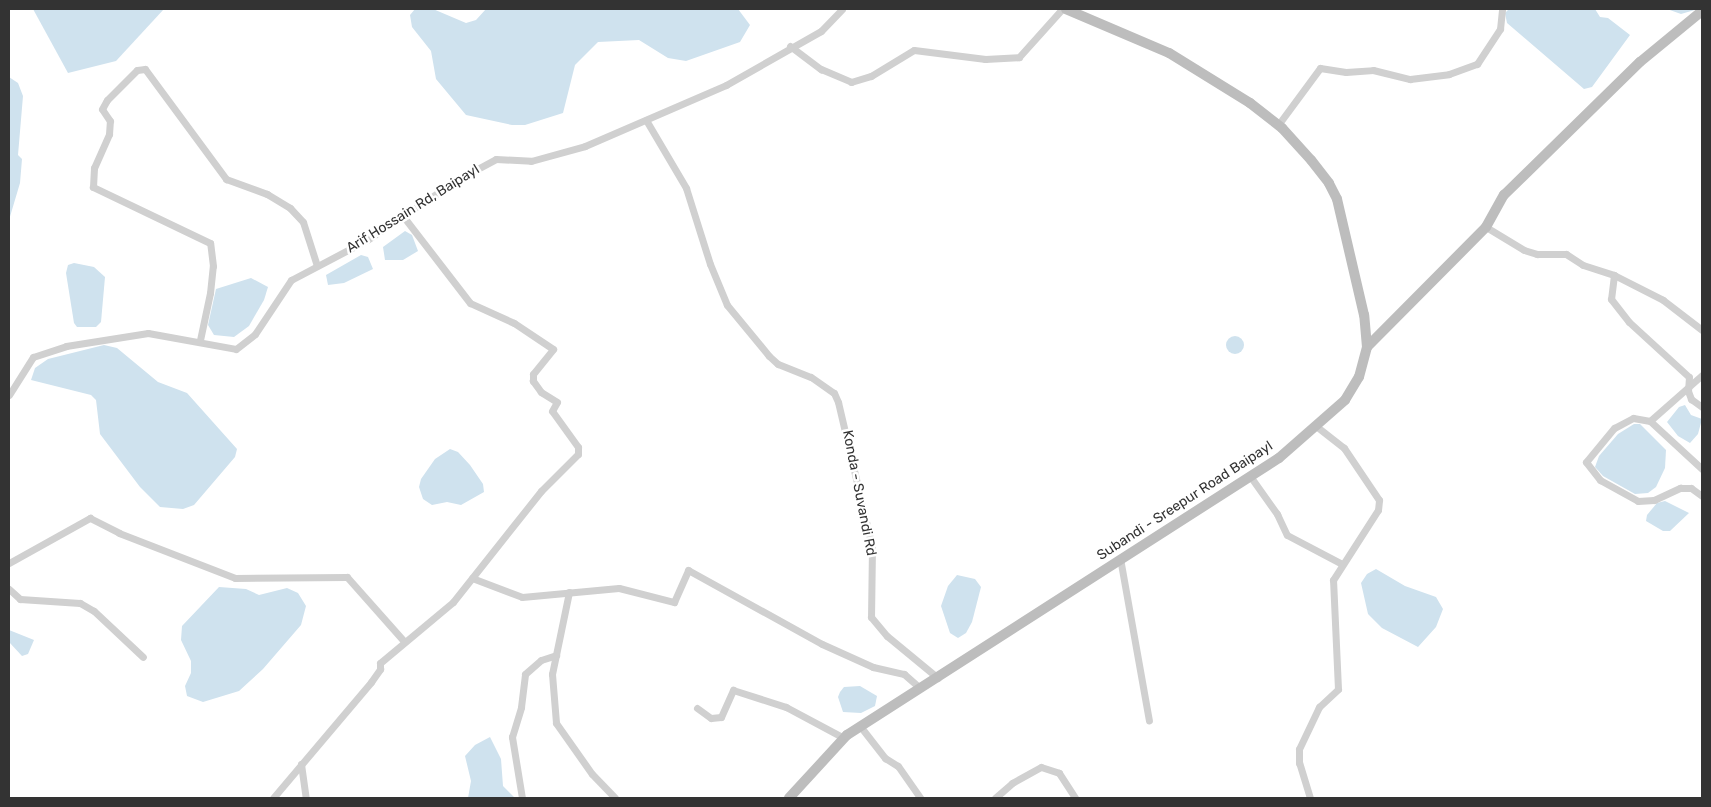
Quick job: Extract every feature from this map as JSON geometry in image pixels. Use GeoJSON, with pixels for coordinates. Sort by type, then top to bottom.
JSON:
{"type":"FeatureCollection","features":[{"type":"Feature","properties":{"kind":"street","name":"Arif Hossain Rd, Baipayl"},"geometry":{"type":"LineString","coordinates":[[9,395],[33,357],[66,346],[148,333],[200,340],[236,349],[255,334],[291,280],[367,240],[457,180],[496,159],[531,161],[584,146],[726,85],[790,46],[821,30],[842,9]]}},
{"type":"Feature","properties":{"kind":"street"},"geometry":{"type":"LineString","coordinates":[[790,46],[821,69],[851,82],[871,76],[914,50],[985,59],[1019,57],[1062,9]]}},
{"type":"Feature","properties":{"kind":"street","name":"Subandi - Sreepur Road Baipayl"},"geometry":{"type":"LineString","coordinates":[[789,798],[844,738],[860,726],[938,678],[1120,558],[1279,458],[1345,400],[1359,377],[1367,347],[1364,315],[1337,199],[1329,183],[1311,160],[1278,125],[1250,103],[1169,53],[1066,9]]}},
{"type":"Feature","properties":{"kind":"street"},"geometry":{"type":"LineString","coordinates":[[1278,125],[1320,68],[1346,72],[1373,70],[1410,79],[1449,74],[1477,64],[1500,29],[1502,9]]}},
{"type":"Feature","properties":{"kind":"street"},"geometry":{"type":"LineString","coordinates":[[1367,347],[1486,227],[1504,195],[1640,62],[1702,11]]}},
{"type":"Feature","properties":{"kind":"street"},"geometry":{"type":"LineString","coordinates":[[200,340],[210,293],[213,266],[210,244],[92,187],[94,168],[109,134],[110,121],[102,109],[106,100],[136,70],[145,69],[226,179],[267,194],[290,208],[303,222],[317,266]]}},
{"type":"Feature","properties":{"kind":"street","name":"Konda - Suvandi Rd"},"geometry":{"type":"LineString","coordinates":[[646,120],[683,181],[710,264],[727,305],[762,350],[778,364],[811,377],[834,394],[838,402],[872,547],[871,617],[887,636],[938,678]]}},
{"type":"Feature","properties":{"kind":"street"},"geometry":{"type":"LineString","coordinates":[[273,798],[371,682],[380,669],[380,662],[404,640],[453,602],[541,491],[578,454],[578,448],[552,410],[557,402],[540,392],[533,381],[533,374],[553,349],[514,323],[470,303],[403,216]]}},
{"type":"Feature","properties":{"kind":"street"},"geometry":{"type":"LineString","coordinates":[[1486,227],[1524,250],[1537,254],[1566,254],[1583,265],[1614,275],[1663,300],[1702,330]]}},
{"type":"Feature","properties":{"kind":"street"},"geometry":{"type":"LineString","coordinates":[[1614,275],[1611,300],[1628,322],[1689,377],[1691,399],[1702,407]]}},
{"type":"Feature","properties":{"kind":"street"},"geometry":{"type":"LineString","coordinates":[[1650,421],[1702,375]]}},
{"type":"Feature","properties":{"kind":"street"},"geometry":{"type":"LineString","coordinates":[[1702,470],[1650,421],[1633,418],[1614,428],[1586,462],[1590,470],[1614,489],[1638,501],[1654,500],[1680,488],[1691,488],[1702,496]]}},
{"type":"Feature","properties":{"kind":"street"},"geometry":{"type":"LineString","coordinates":[[1310,798],[1299,763],[1299,749],[1319,707],[1338,689],[1333,580],[1378,510],[1379,500],[1344,448],[1316,426]]}},
{"type":"Feature","properties":{"kind":"street"},"geometry":{"type":"LineString","coordinates":[[1250,476],[1278,514],[1287,535],[1342,564]]}},
{"type":"Feature","properties":{"kind":"street"},"geometry":{"type":"LineString","coordinates":[[9,563],[90,518],[119,533],[234,578],[347,577],[404,640]]}},
{"type":"Feature","properties":{"kind":"street"},"geometry":{"type":"LineString","coordinates":[[1120,558],[1149,720]]}},
{"type":"Feature","properties":{"kind":"street"},"geometry":{"type":"LineString","coordinates":[[472,578],[522,597],[619,588],[674,602],[688,570],[822,644],[873,667],[904,674],[920,688]]}},
{"type":"Feature","properties":{"kind":"street"},"geometry":{"type":"LineString","coordinates":[[9,589],[20,599],[80,603],[94,611],[143,658]]}},
{"type":"Feature","properties":{"kind":"street"},"geometry":{"type":"LineString","coordinates":[[569,592],[552,674],[556,723],[592,774],[615,798]]}},
{"type":"Feature","properties":{"kind":"street"},"geometry":{"type":"LineString","coordinates":[[522,798],[512,737],[521,707],[525,674],[541,660],[556,656]]}},
{"type":"Feature","properties":{"kind":"street"},"geometry":{"type":"LineString","coordinates":[[697,708],[711,718],[721,717],[733,690],[786,707],[844,738]]}},
{"type":"Feature","properties":{"kind":"street"},"geometry":{"type":"LineString","coordinates":[[860,726],[885,758],[898,766],[920,798]]}},
{"type":"Feature","properties":{"kind":"street"},"geometry":{"type":"LineString","coordinates":[[301,764],[306,798]]}},
{"type":"Feature","properties":{"kind":"street"},"geometry":{"type":"LineString","coordinates":[[995,798],[1012,783],[1041,767],[1059,773],[1076,798]]}},
{"type":"Feature","properties":{"kind":"water"},"geometry":{"type":"Polygon","coordinates":[[[33,9],[164,9],[116,61],[68,73],[33,9]]]}},
{"type":"Feature","properties":{"kind":"water"},"geometry":{"type":"Polygon","coordinates":[[[415,9],[433,9],[466,23],[476,20],[486,9],[738,9],[750,25],[740,42],[686,61],[668,58],[639,40],[598,42],[575,65],[563,113],[525,125],[512,125],[466,115],[436,79],[431,51],[412,27],[410,15],[415,9]]]}},
{"type":"Feature","properties":{"kind":"water"},"geometry":{"type":"Polygon","coordinates":[[[1509,9],[1595,9],[1600,17],[1608,18],[1630,35],[1592,87],[1584,89],[1507,23],[1505,13],[1509,9]]]}},
{"type":"Feature","properties":{"kind":"water"},"geometry":{"type":"Polygon","coordinates":[[[1667,9],[1698,9],[1681,14],[1667,9]]]}},
{"type":"Feature","properties":{"kind":"water"},"geometry":{"type":"Polygon","coordinates":[[[9,77],[18,83],[23,96],[18,155],[22,159],[20,183],[9,220],[9,77]]]}},
{"type":"Feature","properties":{"kind":"water"},"geometry":{"type":"Polygon","coordinates":[[[405,231],[412,235],[418,251],[403,260],[385,260],[383,247],[405,231]]]}},
{"type":"Feature","properties":{"kind":"water"},"geometry":{"type":"Polygon","coordinates":[[[361,255],[368,257],[373,269],[344,283],[328,285],[326,275],[361,255]]]}},
{"type":"Feature","properties":{"kind":"water"},"geometry":{"type":"Polygon","coordinates":[[[74,263],[94,267],[105,277],[101,322],[96,327],[77,327],[74,323],[66,273],[68,265],[74,263]]]}},
{"type":"Feature","properties":{"kind":"water"},"geometry":{"type":"Polygon","coordinates":[[[251,278],[268,287],[264,300],[249,326],[234,337],[214,335],[208,325],[216,289],[251,278]]]}},
{"type":"Feature","properties":{"kind":"water"},"geometry":{"type":"Polygon","coordinates":[[[1235,336],[1241,339],[1244,345],[1241,351],[1235,354],[1229,351],[1226,345],[1229,339],[1235,336]]]}},
{"type":"Feature","properties":{"kind":"water"},"geometry":{"type":"Polygon","coordinates":[[[104,345],[117,348],[158,382],[187,393],[237,449],[235,457],[194,505],[183,509],[160,507],[140,487],[100,434],[96,400],[91,395],[31,380],[35,368],[48,359],[104,345]]]}},
{"type":"Feature","properties":{"kind":"water"},"geometry":{"type":"Polygon","coordinates":[[[1685,405],[1691,415],[1702,419],[1698,434],[1690,443],[1678,436],[1667,422],[1679,407],[1685,405]]]}},
{"type":"Feature","properties":{"kind":"water"},"geometry":{"type":"Polygon","coordinates":[[[1634,424],[1640,424],[1666,450],[1665,468],[1656,487],[1648,493],[1635,494],[1603,476],[1595,467],[1599,456],[1618,434],[1634,424]]]}},
{"type":"Feature","properties":{"kind":"water"},"geometry":{"type":"Polygon","coordinates":[[[450,449],[458,452],[470,465],[483,484],[484,492],[461,505],[447,502],[432,505],[423,499],[419,487],[421,479],[435,459],[450,449]]]}},
{"type":"Feature","properties":{"kind":"water"},"geometry":{"type":"Polygon","coordinates":[[[1665,501],[1689,513],[1670,531],[1663,531],[1646,521],[1647,515],[1657,503],[1665,501]]]}},
{"type":"Feature","properties":{"kind":"water"},"geometry":{"type":"Polygon","coordinates":[[[1376,569],[1405,586],[1436,597],[1443,609],[1436,627],[1418,647],[1382,628],[1368,614],[1361,583],[1367,574],[1376,569]]]}},
{"type":"Feature","properties":{"kind":"water"},"geometry":{"type":"Polygon","coordinates":[[[957,575],[975,579],[981,587],[972,622],[966,633],[958,638],[950,633],[941,606],[948,586],[957,575]]]}},
{"type":"Feature","properties":{"kind":"water"},"geometry":{"type":"Polygon","coordinates":[[[219,587],[246,589],[259,595],[287,588],[298,593],[306,606],[301,625],[263,669],[239,691],[203,702],[187,696],[185,686],[191,673],[191,661],[181,640],[182,626],[219,587]]]}},
{"type":"Feature","properties":{"kind":"water"},"geometry":{"type":"Polygon","coordinates":[[[9,630],[34,640],[28,654],[22,656],[9,642],[9,630]]]}},
{"type":"Feature","properties":{"kind":"water"},"geometry":{"type":"Polygon","coordinates":[[[860,686],[877,696],[875,706],[861,713],[843,712],[838,697],[840,692],[844,687],[860,686]]]}},
{"type":"Feature","properties":{"kind":"water"},"geometry":{"type":"Polygon","coordinates":[[[490,737],[501,759],[503,786],[515,798],[468,798],[471,781],[465,756],[475,745],[490,737]]]}}]}
